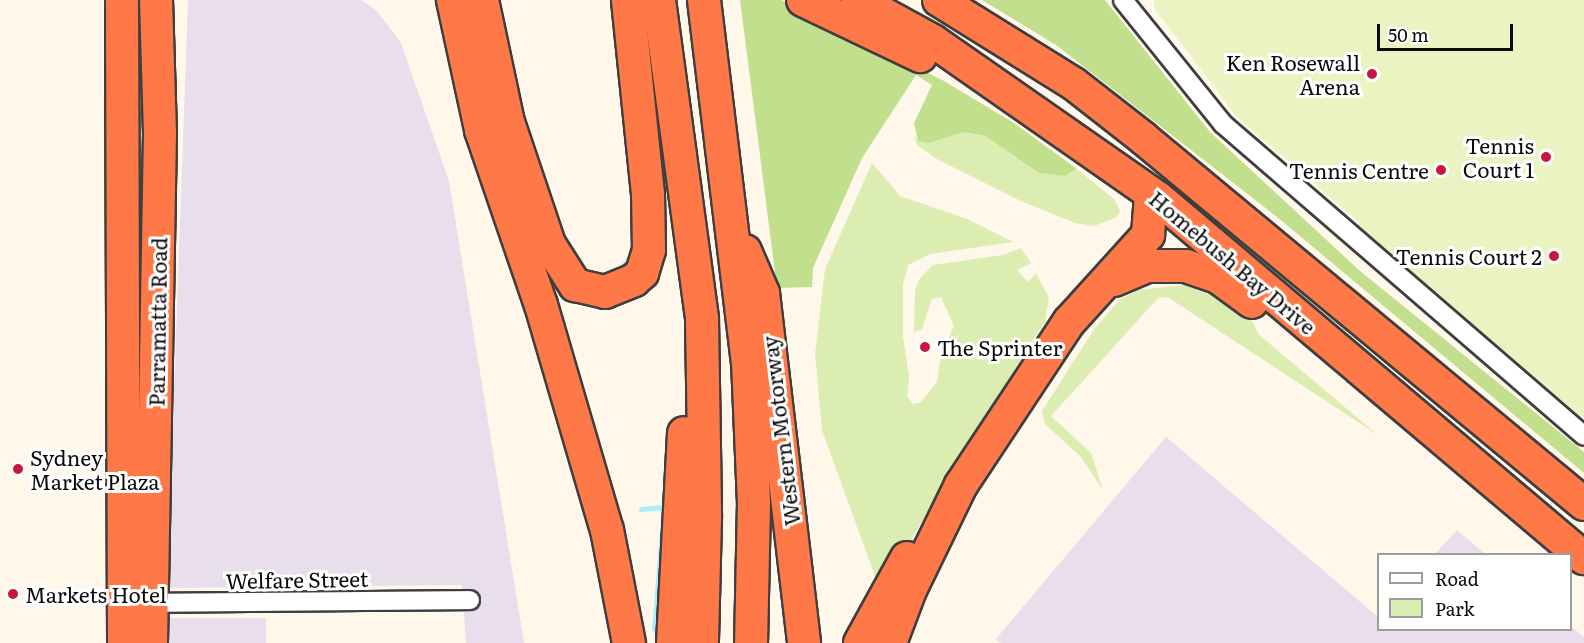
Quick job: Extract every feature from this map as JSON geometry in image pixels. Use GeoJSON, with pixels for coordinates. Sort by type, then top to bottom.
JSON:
{"type":"FeatureCollection","features":[{"type":"Feature","properties":{"kind":"highway","name":"Parramatta Road"},"geometry":{"type":"LineString","coordinates":[[122,0],[138,603],[151,643]]}},
{"type":"Feature","properties":{"kind":"highway","name":"Parramatta Road"},"geometry":{"type":"LineString","coordinates":[[124,643],[138,603],[160,134],[156,0]]}},
{"type":"Feature","properties":{"kind":"highway"},"geometry":{"type":"LineString","coordinates":[[441,0],[450,53],[481,130],[541,305],[598,510],[607,530],[629,643]]}},
{"type":"Feature","properties":{"kind":"highway"},"geometry":{"type":"LineString","coordinates":[[453,0],[481,130]]}},
{"type":"Feature","properties":{"kind":"highway"},"geometry":{"type":"LineString","coordinates":[[482,0],[508,122],[549,244],[558,263],[575,285],[605,292],[634,280],[642,273],[649,250],[648,194],[628,0]]}},
{"type":"Feature","properties":{"kind":"highway"},"geometry":{"type":"LineString","coordinates":[[659,0],[702,320],[705,518],[702,643]]}},
{"type":"Feature","properties":{"kind":"highway","name":"Western Motorway"},"geometry":{"type":"LineString","coordinates":[[704,0],[748,361],[753,478],[751,643]]}},
{"type":"Feature","properties":{"kind":"highway"},"geometry":{"type":"LineString","coordinates":[[803,0],[945,69],[1109,164]]}},
{"type":"Feature","properties":{"kind":"highway","name":"Homebush Bay Drive"},"geometry":{"type":"LineString","coordinates":[[858,0],[933,41],[1151,194],[1584,558]]}},
{"type":"Feature","properties":{"kind":"highway","name":"Homebush Bay Drive"},"geometry":{"type":"LineString","coordinates":[[939,0],[1074,84],[1174,163],[1584,504]]}},
{"type":"Feature","properties":{"kind":"highway"},"geometry":{"type":"LineString","coordinates":[[881,625],[936,515],[961,485],[1055,340],[1148,235],[1151,194],[1174,163]]}},
{"type":"Feature","properties":{"kind":"highway","name":"Western Motorway"},"geometry":{"type":"LineString","coordinates":[[733,225],[764,292],[804,643]]}},
{"type":"Feature","properties":{"kind":"highway"},"geometry":{"type":"LineString","coordinates":[[1103,287],[1137,268],[1162,264],[1186,266],[1218,277],[1450,445]]}},
{"type":"Feature","properties":{"kind":"highway"},"geometry":{"type":"LineString","coordinates":[[673,643],[684,436],[702,320]]}},
{"type":"Feature","properties":{"kind":"highway"},"geometry":{"type":"LineString","coordinates":[[1518,503],[1564,553]]}},
{"type":"Feature","properties":{"kind":"highway"},"geometry":{"type":"LineString","coordinates":[[598,510],[597,533],[614,643]]}},
{"type":"Feature","properties":{"kind":"highway"},"geometry":{"type":"LineString","coordinates":[[1572,561],[1584,574]]}},
{"type":"Feature","properties":{"kind":"street"},"geometry":{"type":"LineString","coordinates":[[1123,0],[1223,124],[1584,436]]}},
{"type":"Feature","properties":{"kind":"street","name":"Welfare Street"},"geometry":{"type":"LineString","coordinates":[[138,603],[470,600]]}},
{"type":"Feature","properties":{"kind":"shaded area"},"geometry":{"type":"Polygon","coordinates":[[[188,0],[361,0],[377,11],[401,43],[449,181],[524,643],[466,643],[462,585],[167,588],[188,0]]]}},
{"type":"Feature","properties":{"kind":"shaded area"},"geometry":{"type":"Polygon","coordinates":[[[1166,437],[1377,616],[1377,631],[1572,631],[1572,627],[1584,637],[1584,643],[1001,643],[996,639],[1166,437]]]}},
{"type":"Feature","properties":{"kind":"shaded area"},"geometry":{"type":"Polygon","coordinates":[[[1457,530],[1484,553],[1436,553],[1457,530]]]}},
{"type":"Feature","properties":{"kind":"shaded area"},"geometry":{"type":"Polygon","coordinates":[[[167,618],[266,618],[266,643],[167,643],[167,618]]]}},
{"type":"Feature","properties":{"kind":"green space"},"geometry":{"type":"Polygon","coordinates":[[[740,0],[781,0],[817,17],[944,81],[1014,123],[1077,169],[1065,176],[1039,173],[985,136],[964,132],[929,143],[918,141],[914,123],[932,85],[916,75],[862,158],[813,268],[812,287],[777,288],[740,0]]]}},
{"type":"Feature","properties":{"kind":"green space"},"geometry":{"type":"Polygon","coordinates":[[[982,0],[1105,0],[1210,132],[1360,271],[1584,452],[1584,473],[1277,217],[1056,45],[982,0]]]}},
{"type":"Feature","properties":{"kind":"green space","name":"Tennis Centre"},"geometry":{"type":"Polygon","coordinates":[[[1154,0],[1584,0],[1584,419],[1359,232],[1355,227],[1360,223],[1237,117],[1154,8],[1154,0]]]}},
{"type":"Feature","properties":{"kind":"green space"},"geometry":{"type":"Polygon","coordinates":[[[964,132],[985,136],[1039,173],[1065,176],[1077,169],[1114,199],[1120,211],[1117,217],[1094,226],[1075,223],[1021,201],[937,159],[917,145],[914,135],[918,141],[929,143],[964,132]]]}},
{"type":"Feature","properties":{"kind":"green space"},"geometry":{"type":"Polygon","coordinates":[[[872,163],[900,196],[967,219],[1013,242],[930,254],[908,265],[903,284],[903,337],[909,377],[907,396],[913,404],[921,402],[937,382],[941,356],[954,326],[941,297],[932,299],[922,329],[914,332],[915,290],[920,278],[933,265],[1003,255],[1021,248],[1031,263],[1017,270],[1028,282],[1036,273],[1049,298],[1045,321],[880,590],[822,430],[815,354],[825,269],[872,163]]]}},
{"type":"Feature","properties":{"kind":"green space"},"geometry":{"type":"Polygon","coordinates":[[[1184,285],[1224,300],[1253,322],[1258,334],[1378,435],[1169,298],[1159,297],[1051,416],[1091,453],[1103,490],[1081,457],[1045,424],[1042,411],[1093,331],[1119,300],[1139,290],[1184,285]]]}},
{"type":"Feature","properties":{"kind":"waterway"},"geometry":{"type":"LineString","coordinates":[[620,270],[631,256],[634,236]]}},
{"type":"Feature","properties":{"kind":"waterway"},"geometry":{"type":"LineString","coordinates":[[641,509],[664,507],[654,630]]}},
{"type":"Feature","properties":{"kind":"place","name":"Ken Rosewall Arena"},"geometry":{"type":"Point","coordinates":[1372,74]}},
{"type":"Feature","properties":{"kind":"place","name":"Tennis Court 1"},"geometry":{"type":"Point","coordinates":[1546,157]}},
{"type":"Feature","properties":{"kind":"place","name":"Tennis Centre"},"geometry":{"type":"Point","coordinates":[1441,170]}},
{"type":"Feature","properties":{"kind":"place","name":"Tennis Court 2"},"geometry":{"type":"Point","coordinates":[1554,256]}},
{"type":"Feature","properties":{"kind":"place","name":"The Sprinter"},"geometry":{"type":"Point","coordinates":[925,347]}},
{"type":"Feature","properties":{"kind":"place","name":"Sydney Market Plaza"},"geometry":{"type":"Point","coordinates":[18,469]}},
{"type":"Feature","properties":{"kind":"place","name":"Markets Hotel"},"geometry":{"type":"Point","coordinates":[13,594]}}]}
